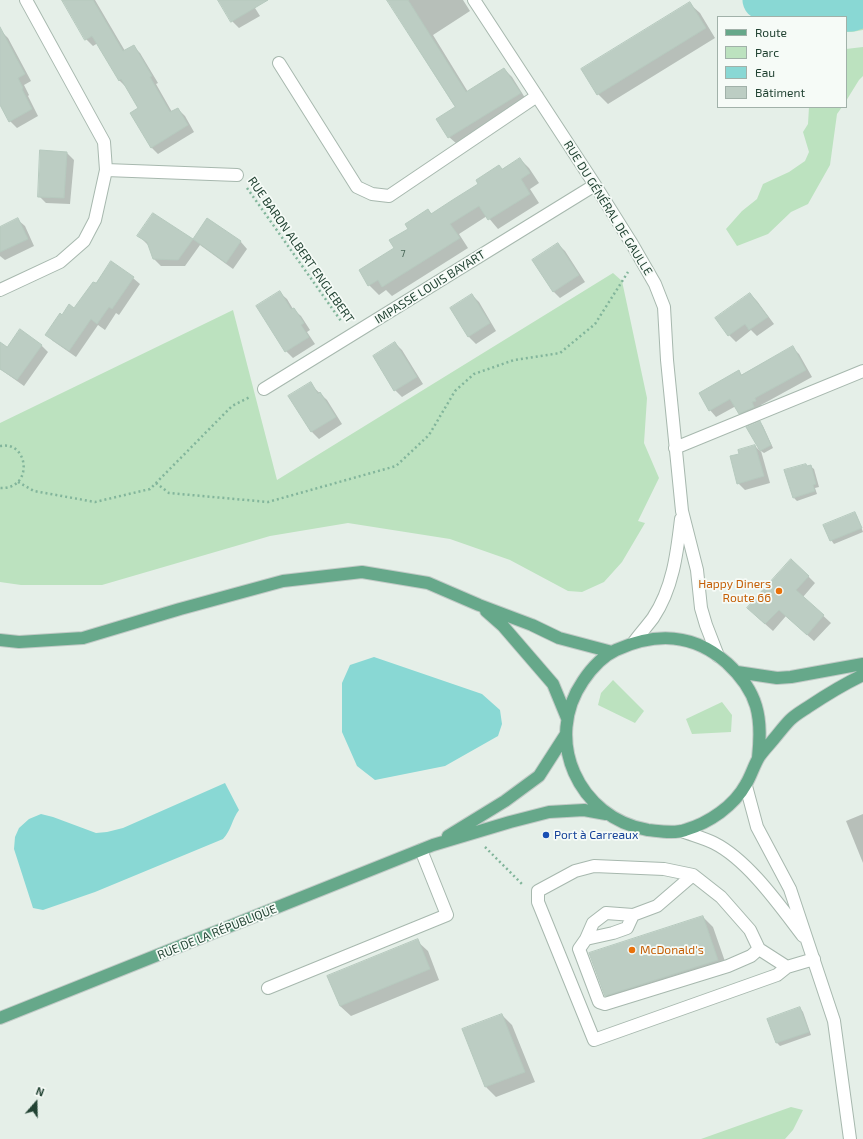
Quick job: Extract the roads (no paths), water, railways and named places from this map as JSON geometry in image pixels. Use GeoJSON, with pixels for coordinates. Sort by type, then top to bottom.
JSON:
{"type":"FeatureCollection","features":[{"type":"Feature","properties":{"kind":"main road"},"geometry":{"type":"LineString","coordinates":[[0,640],[19,642],[83,638],[282,581],[362,572],[428,583],[479,605],[532,625],[559,638],[612,652]]}},
{"type":"Feature","properties":{"kind":"main road"},"geometry":{"type":"LineString","coordinates":[[479,605],[503,626],[553,684],[567,718]]}},
{"type":"Feature","properties":{"kind":"main road"},"geometry":{"type":"LineString","coordinates":[[657,638],[680,639],[703,646],[737,672],[748,688],[756,705],[760,724],[760,744],[758,758],[746,786],[735,800],[714,818],[693,828],[682,831],[656,831],[633,827],[608,815],[590,799],[576,779],[568,757],[566,734],[567,718],[576,692],[591,669],[612,652],[634,642],[657,638]]}},
{"type":"Feature","properties":{"kind":"main road"},"geometry":{"type":"LineString","coordinates":[[737,672],[777,678],[791,677],[863,664]]}},
{"type":"Feature","properties":{"kind":"main road"},"geometry":{"type":"LineString","coordinates":[[758,758],[790,719],[832,690],[863,674]]}},
{"type":"Feature","properties":{"kind":"main road","name":"RUE DE LA RÉPUBLIQUE"},"geometry":{"type":"LineString","coordinates":[[433,845],[505,801],[539,776],[566,734]]}},
{"type":"Feature","properties":{"kind":"main road","name":"RUE DE LA RÉPUBLIQUE"},"geometry":{"type":"LineString","coordinates":[[0,1018],[433,845],[549,812],[584,810],[608,815]]}},
{"type":"Feature","properties":{"kind":"street"},"geometry":{"type":"LineString","coordinates":[[0,290],[60,262],[84,241],[95,220],[106,170],[104,142],[26,0]]}},
{"type":"Feature","properties":{"kind":"street","name":"RUE DU GÉNÉRAL DE GAULLE"},"geometry":{"type":"LineString","coordinates":[[474,0],[595,185],[638,255],[654,284],[664,307],[667,360],[682,511],[697,570],[701,608],[718,656]]}},
{"type":"Feature","properties":{"kind":"street"},"geometry":{"type":"LineString","coordinates":[[279,63],[357,187],[372,194],[389,196],[537,96]]}},
{"type":"Feature","properties":{"kind":"street"},"geometry":{"type":"LineString","coordinates":[[106,170],[237,175]]}},
{"type":"Feature","properties":{"kind":"street","name":"IMPASSE LOUIS BAYART"},"geometry":{"type":"LineString","coordinates":[[264,389],[595,185]]}},
{"type":"Feature","properties":{"kind":"street"},"geometry":{"type":"LineString","coordinates":[[675,448],[863,370]]}},
{"type":"Feature","properties":{"kind":"street","name":"RUE DU GÉNÉRAL DE GAULLE"},"geometry":{"type":"LineString","coordinates":[[634,642],[653,618],[671,579],[676,560],[682,511]]}},
{"type":"Feature","properties":{"kind":"street"},"geometry":{"type":"LineString","coordinates":[[746,786],[757,827],[790,889],[810,945],[834,1021],[850,1139]]}},
{"type":"Feature","properties":{"kind":"street"},"geometry":{"type":"LineString","coordinates":[[682,831],[714,842],[737,858],[772,896],[810,945]]}},
{"type":"Feature","properties":{"kind":"street"},"geometry":{"type":"LineString","coordinates":[[268,988],[447,915],[421,850]]}},
{"type":"Feature","properties":{"kind":"street"},"geometry":{"type":"LineString","coordinates":[[787,967],[759,949],[750,930],[721,897],[693,875],[664,869],[594,866],[575,871],[538,891],[538,902],[594,1040],[777,975],[787,967],[814,959]]}},
{"type":"Feature","properties":{"kind":"street"},"geometry":{"type":"LineString","coordinates":[[693,875],[657,906],[633,915],[606,913],[593,923],[586,939],[579,949],[599,1002],[605,1004],[728,966],[751,956],[759,949]]}},
{"type":"Feature","properties":{"kind":"street"},"geometry":{"type":"LineString","coordinates":[[586,939],[613,933],[627,928],[633,915]]}},
{"type":"Feature","properties":{"kind":"water"},"geometry":{"type":"Polygon","coordinates":[[[374,657],[482,694],[500,710],[502,724],[498,736],[445,766],[375,780],[357,766],[342,732],[342,683],[350,665],[374,657]]]}},
{"type":"Feature","properties":{"kind":"water"},"geometry":{"type":"Polygon","coordinates":[[[225,783],[239,810],[223,839],[95,892],[43,910],[33,908],[14,849],[15,837],[19,828],[29,819],[41,814],[96,833],[107,832],[123,828],[225,783]]]}},
{"type":"Feature","properties":{"kind":"waterway"},"geometry":{"type":"LineString","coordinates":[[762,0],[784,15],[851,12],[863,8]]}},
{"type":"Feature","properties":{"kind":"place","name":"Happy Diners Route 66"},"geometry":{"type":"Point","coordinates":[779,591]}},
{"type":"Feature","properties":{"kind":"place","name":"Port à Carreaux"},"geometry":{"type":"Point","coordinates":[546,835]}},
{"type":"Feature","properties":{"kind":"place","name":"McDonald's"},"geometry":{"type":"Point","coordinates":[632,950]}}]}
